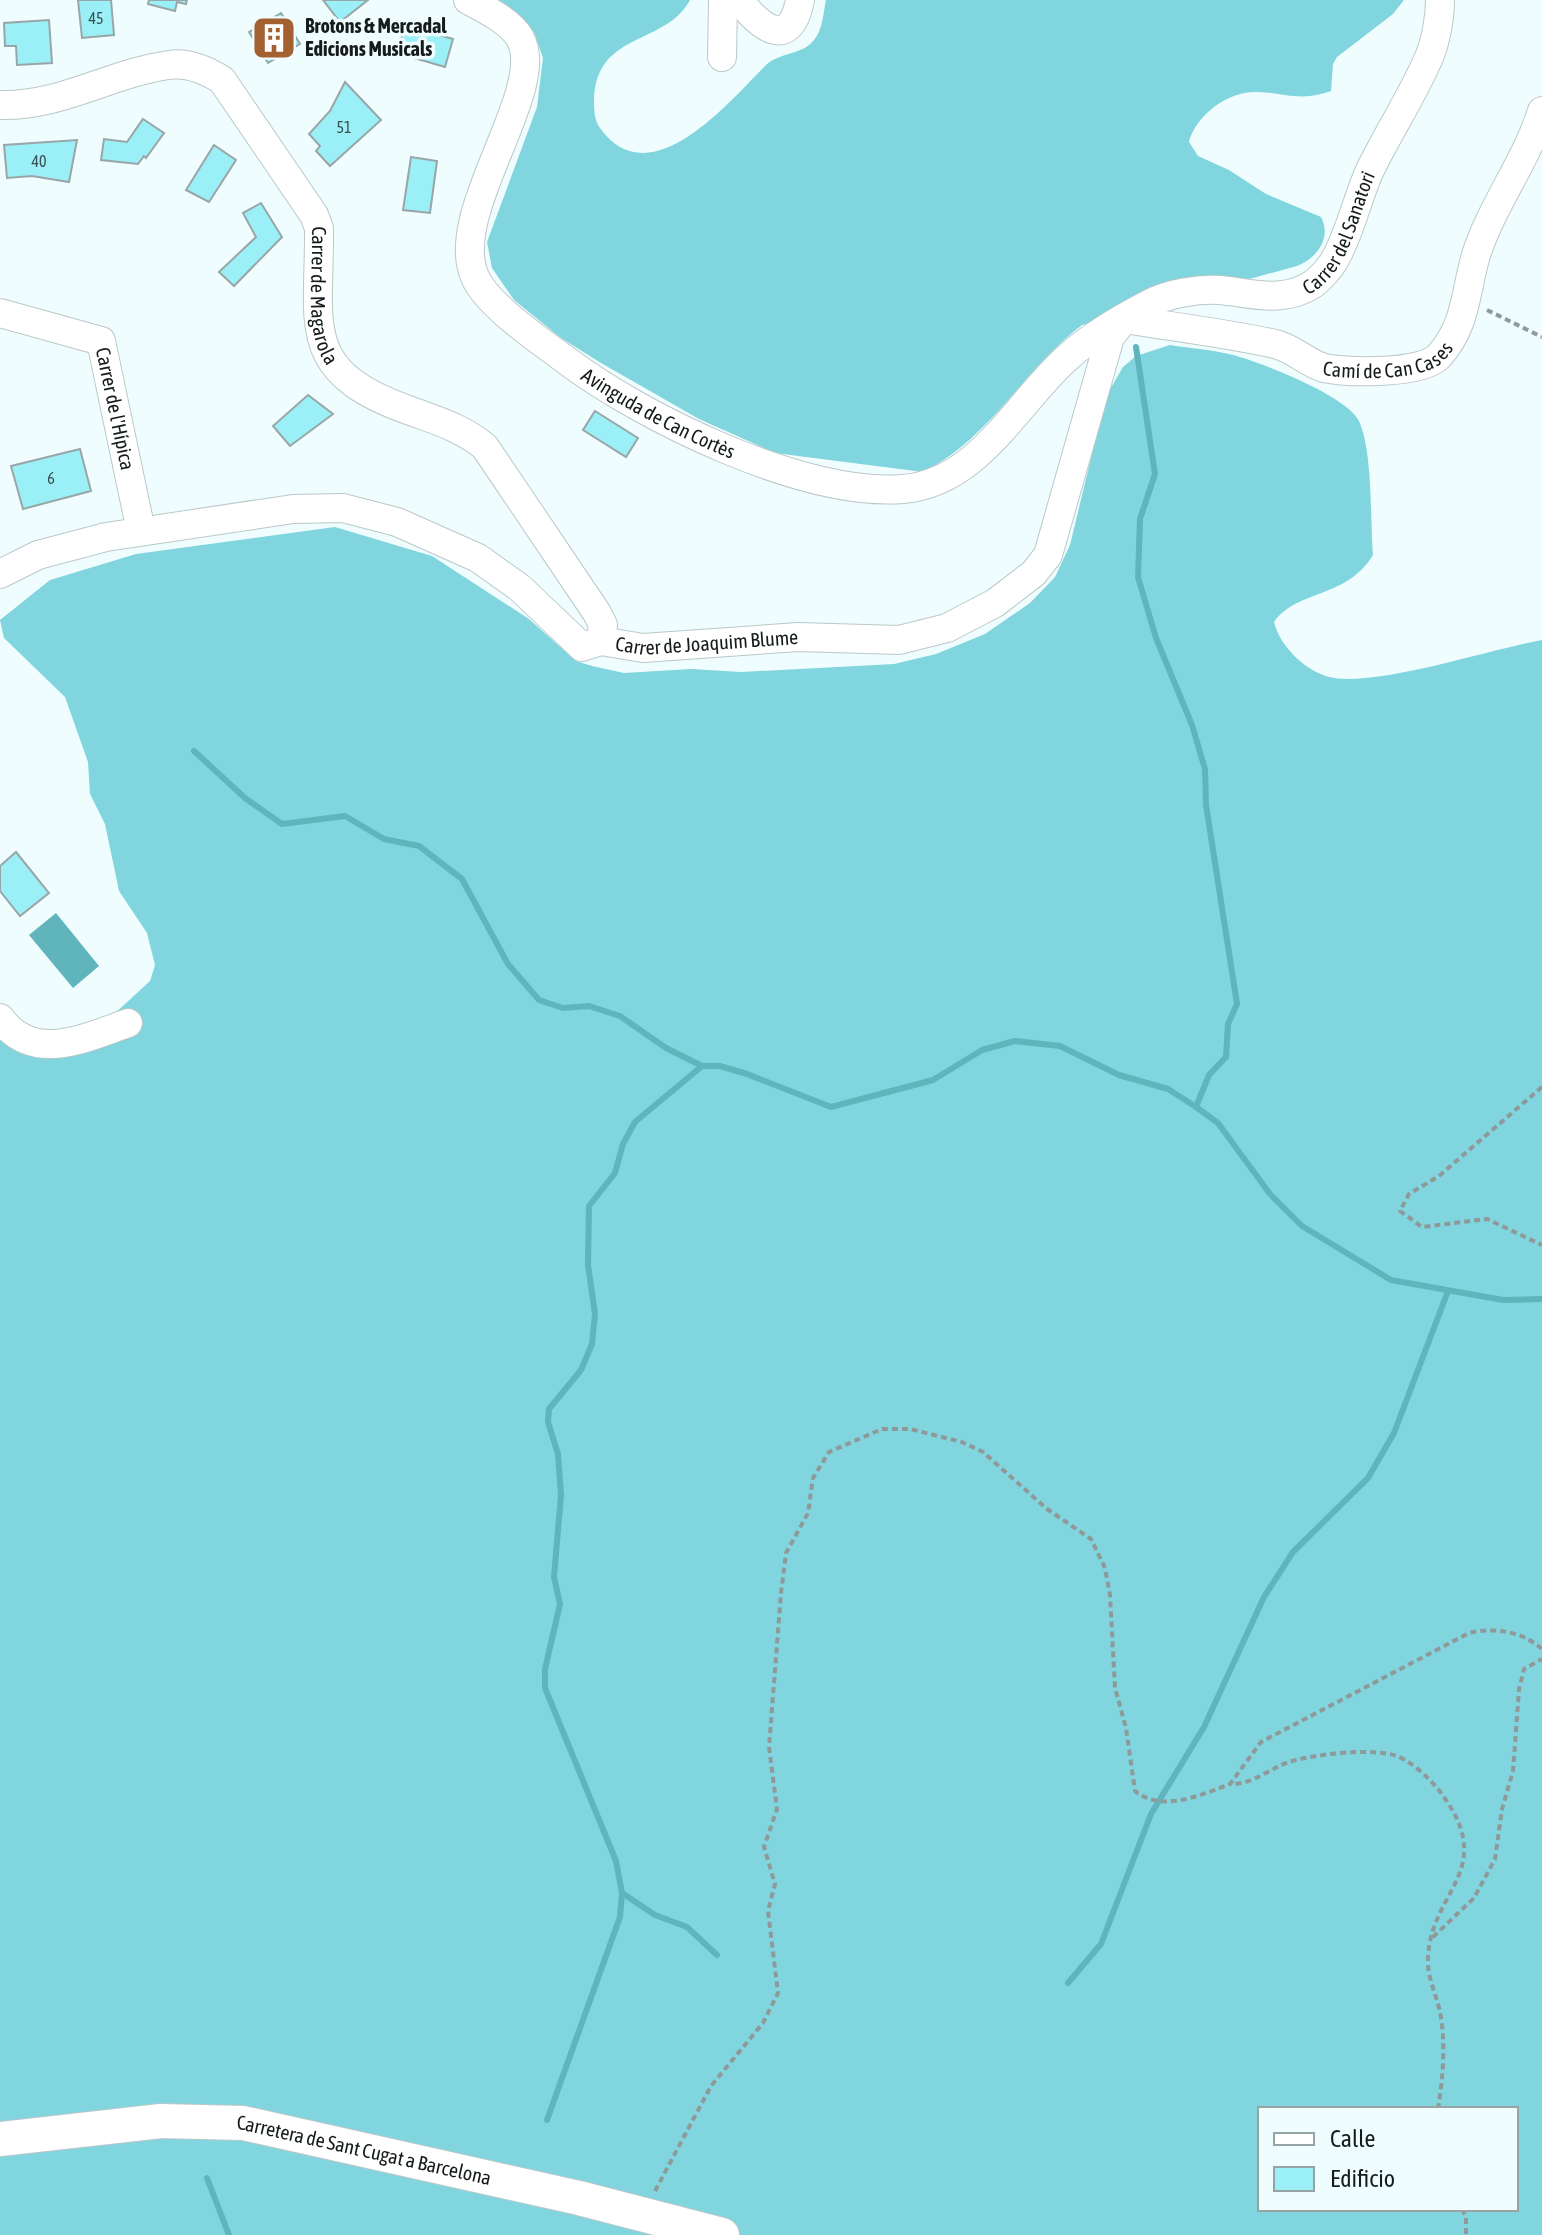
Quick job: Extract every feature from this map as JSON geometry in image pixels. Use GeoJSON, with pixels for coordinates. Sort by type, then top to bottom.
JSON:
{"type":"FeatureCollection","features":[{"type":"Feature","properties":{"kind":"main road","name":"Carretera de Sant Cugat a Barcelona"},"geometry":{"type":"LineString","coordinates":[[0,2139],[161,2121],[243,2123],[644,2214],[722,2235]]}},
{"type":"Feature","properties":{"kind":"street","name":"Avinguda de Can Cortès"},"geometry":{"type":"LineString","coordinates":[[468,0],[512,28],[520,38],[526,62],[498,153],[471,225],[469,257],[475,278],[488,296],[566,361],[720,446],[768,467],[869,490],[936,483],[962,469],[1069,356],[1124,319]]}},
{"type":"Feature","properties":{"kind":"street"},"geometry":{"type":"LineString","coordinates":[[722,57],[723,0]]}},
{"type":"Feature","properties":{"kind":"street"},"geometry":{"type":"LineString","coordinates":[[739,0],[758,24],[771,31],[783,29],[797,17],[800,0]]}},
{"type":"Feature","properties":{"kind":"street","name":"Carrer del Sanatori"},"geometry":{"type":"LineString","coordinates":[[1124,319],[1153,301],[1192,291],[1282,296],[1314,283],[1335,259],[1371,168],[1431,52],[1440,0]]}},
{"type":"Feature","properties":{"kind":"street","name":"Carrer de Magarola"},"geometry":{"type":"LineString","coordinates":[[0,105],[53,100],[170,64],[199,68],[222,80],[314,215],[319,228],[316,324],[328,357],[351,384],[366,394],[462,430],[485,447],[597,613],[603,625],[601,641]]}},
{"type":"Feature","properties":{"kind":"street","name":"Camí de Can Cases"},"geometry":{"type":"LineString","coordinates":[[1124,319],[1279,345],[1324,368],[1381,371],[1412,367],[1436,358],[1457,327],[1469,300],[1476,256],[1533,139],[1542,111]]}},
{"type":"Feature","properties":{"kind":"street","name":"Carrer de l'Hípica"},"geometry":{"type":"LineString","coordinates":[[0,313],[101,341],[141,531]]}},
{"type":"Feature","properties":{"kind":"street","name":"Carrer de Joaquim Blume"},"geometry":{"type":"LineString","coordinates":[[0,574],[38,555],[141,531],[293,509],[359,511],[433,536],[500,571],[576,644],[589,647],[601,641],[643,648],[798,637],[899,640],[947,628],[995,603],[1034,573],[1048,555],[1110,337],[1124,319]]}},
{"type":"Feature","properties":{"kind":"street"},"geometry":{"type":"LineString","coordinates":[[0,1018],[9,1030],[20,1037],[61,1046],[128,1023]]}},
{"type":"Feature","properties":{"kind":"path"},"geometry":{"type":"LineString","coordinates":[[1469,300],[1542,337]]}},
{"type":"Feature","properties":{"kind":"path"},"geometry":{"type":"LineString","coordinates":[[1542,1087],[1439,1176],[1409,1194],[1400,1211],[1422,1227],[1487,1219],[1542,1245]]}},
{"type":"Feature","properties":{"kind":"path"},"geometry":{"type":"LineString","coordinates":[[644,2214],[666,2166],[711,2086],[763,2023],[778,1993],[768,1911],[775,1884],[764,1847],[777,1809],[769,1747],[786,1553],[808,1513],[813,1478],[829,1452],[882,1429],[910,1429],[962,1442],[983,1452],[1047,1509],[1091,1539],[1105,1568],[1110,1595],[1115,1688],[1126,1728],[1135,1791],[1147,1801],[1188,1800],[1230,1784],[1254,1779],[1291,1761],[1343,1754],[1392,1754],[1429,1778],[1452,1808],[1465,1844],[1459,1882],[1431,1939],[1430,1981],[1440,2011],[1443,2045],[1438,2107]]}},
{"type":"Feature","properties":{"kind":"path"},"geometry":{"type":"LineString","coordinates":[[1230,1784],[1261,1742],[1469,1633],[1492,1628],[1534,1642],[1542,1649]]}},
{"type":"Feature","properties":{"kind":"path"},"geometry":{"type":"LineString","coordinates":[[1431,1939],[1474,1898],[1495,1859],[1502,1809],[1513,1771],[1519,1690],[1524,1669],[1542,1659]]}},
{"type":"Feature","properties":{"kind":"path"},"geometry":{"type":"LineString","coordinates":[[1463,2211],[1466,2235]]}},
{"type":"Feature","properties":{"kind":"shaded area"},"geometry":{"type":"Polygon","coordinates":[[[495,0],[690,0],[679,15],[665,25],[619,50],[607,61],[598,77],[594,99],[598,125],[620,147],[642,153],[665,149],[688,137],[710,120],[766,65],[809,45],[819,31],[826,0],[1404,0],[1393,14],[1337,57],[1333,64],[1331,91],[1301,96],[1257,92],[1235,96],[1206,114],[1189,142],[1198,156],[1229,170],[1266,194],[1321,217],[1324,240],[1311,258],[1297,266],[1082,325],[1042,362],[968,441],[923,472],[775,453],[699,419],[601,363],[561,338],[514,300],[492,268],[487,242],[537,107],[543,58],[534,32],[495,0]]]}},
{"type":"Feature","properties":{"kind":"shaded area"},"geometry":{"type":"Polygon","coordinates":[[[1170,345],[1234,355],[1288,375],[1324,393],[1340,402],[1359,421],[1369,467],[1373,555],[1350,579],[1296,604],[1274,622],[1287,648],[1311,669],[1329,677],[1374,677],[1542,640],[1542,2235],[0,2235],[0,1020],[36,1037],[112,1016],[150,981],[155,965],[147,933],[119,891],[105,824],[90,794],[88,762],[65,697],[4,638],[0,620],[50,580],[136,554],[335,527],[432,556],[529,619],[576,661],[592,666],[624,673],[691,669],[741,672],[894,664],[936,654],[985,634],[1030,603],[1055,577],[1070,545],[1106,396],[1123,367],[1136,356],[1170,345]]]}},
{"type":"Feature","properties":{"kind":"shaded area"},"geometry":{"type":"Polygon","coordinates":[[[56,913],[99,966],[73,988],[29,935],[56,913]]]}},
{"type":"Feature","properties":{"kind":"building"},"geometry":{"type":"Polygon","coordinates":[[[78,0],[111,0],[114,35],[82,38],[78,0]]]}},
{"type":"Feature","properties":{"kind":"building"},"geometry":{"type":"Polygon","coordinates":[[[149,0],[187,0],[186,4],[177,2],[175,11],[148,4],[149,0]]]}},
{"type":"Feature","properties":{"kind":"building"},"geometry":{"type":"Polygon","coordinates":[[[323,0],[368,0],[340,22],[323,0]]]}},
{"type":"Feature","properties":{"kind":"building","name":"Brotons & Mercadal Edicions Musicals"},"geometry":{"type":"Polygon","coordinates":[[[281,13],[300,44],[268,63],[249,32],[281,13]]]}},
{"type":"Feature","properties":{"kind":"building"},"geometry":{"type":"Polygon","coordinates":[[[49,20],[52,63],[17,65],[16,46],[5,46],[4,23],[49,20]]]}},
{"type":"Feature","properties":{"kind":"building"},"geometry":{"type":"Polygon","coordinates":[[[405,25],[453,39],[445,67],[397,53],[405,25]]]}},
{"type":"Feature","properties":{"kind":"building"},"geometry":{"type":"Polygon","coordinates":[[[345,82],[381,120],[330,166],[316,151],[320,146],[309,134],[330,111],[345,82]]]}},
{"type":"Feature","properties":{"kind":"building"},"geometry":{"type":"Polygon","coordinates":[[[143,119],[164,133],[146,158],[144,156],[138,164],[101,160],[104,139],[127,142],[143,119]]]}},
{"type":"Feature","properties":{"kind":"building"},"geometry":{"type":"Polygon","coordinates":[[[77,140],[69,182],[32,176],[7,178],[4,145],[77,140]]]}},
{"type":"Feature","properties":{"kind":"building"},"geometry":{"type":"Polygon","coordinates":[[[214,145],[236,160],[209,202],[186,190],[214,145]]]}},
{"type":"Feature","properties":{"kind":"building"},"geometry":{"type":"Polygon","coordinates":[[[411,157],[437,161],[430,213],[403,210],[411,157]]]}},
{"type":"Feature","properties":{"kind":"building"},"geometry":{"type":"Polygon","coordinates":[[[261,203],[282,237],[234,286],[219,272],[256,237],[243,213],[261,203]]]}},
{"type":"Feature","properties":{"kind":"building"},"geometry":{"type":"Polygon","coordinates":[[[308,395],[333,414],[290,446],[273,426],[308,395]]]}},
{"type":"Feature","properties":{"kind":"building"},"geometry":{"type":"Polygon","coordinates":[[[595,411],[638,438],[626,457],[583,430],[595,411]]]}},
{"type":"Feature","properties":{"kind":"building"},"geometry":{"type":"Polygon","coordinates":[[[80,449],[91,491],[23,509],[11,466],[80,449]]]}},
{"type":"Feature","properties":{"kind":"building"},"geometry":{"type":"Polygon","coordinates":[[[16,852],[49,893],[20,916],[0,891],[0,866],[16,852]]]}},
{"type":"Feature","properties":{"kind":"waterway"},"geometry":{"type":"LineString","coordinates":[[1136,347],[1155,474],[1140,519],[1138,577],[1156,638],[1192,725],[1205,769],[1206,805],[1237,1004],[1228,1024],[1226,1057],[1209,1075],[1196,1107]]}},
{"type":"Feature","properties":{"kind":"waterway"},"geometry":{"type":"LineString","coordinates":[[194,751],[245,798],[282,824],[345,816],[384,839],[419,846],[462,879],[508,964],[539,1000],[563,1008],[589,1006],[620,1016],[666,1048],[702,1066],[720,1066],[747,1074],[831,1107],[933,1080],[982,1050],[1015,1041],[1060,1046],[1119,1075],[1168,1089],[1196,1107],[1218,1123],[1270,1194],[1302,1226],[1391,1280],[1503,1300],[1542,1299]]}},
{"type":"Feature","properties":{"kind":"waterway"},"geometry":{"type":"LineString","coordinates":[[702,1066],[635,1122],[623,1144],[615,1173],[589,1206],[588,1265],[595,1314],[592,1344],[581,1370],[549,1409],[548,1422],[558,1454],[561,1495],[554,1577],[560,1604],[545,1669],[545,1688],[616,1861],[622,1893],[655,1915],[687,1927],[717,1955]]}},
{"type":"Feature","properties":{"kind":"waterway"},"geometry":{"type":"LineString","coordinates":[[1068,1983],[1101,1944],[1151,1814],[1204,1727],[1264,1597],[1293,1552],[1368,1478],[1394,1433],[1448,1291]]}},
{"type":"Feature","properties":{"kind":"waterway"},"geometry":{"type":"LineString","coordinates":[[547,2120],[620,1917],[622,1893]]}},
{"type":"Feature","properties":{"kind":"waterway"},"geometry":{"type":"LineString","coordinates":[[207,2178],[229,2235]]}},
{"type":"Feature","properties":{"kind":"place","name":"Brotons & Mercadal Edicions Musicals"},"geometry":{"type":"Point","coordinates":[274,38]}}]}
